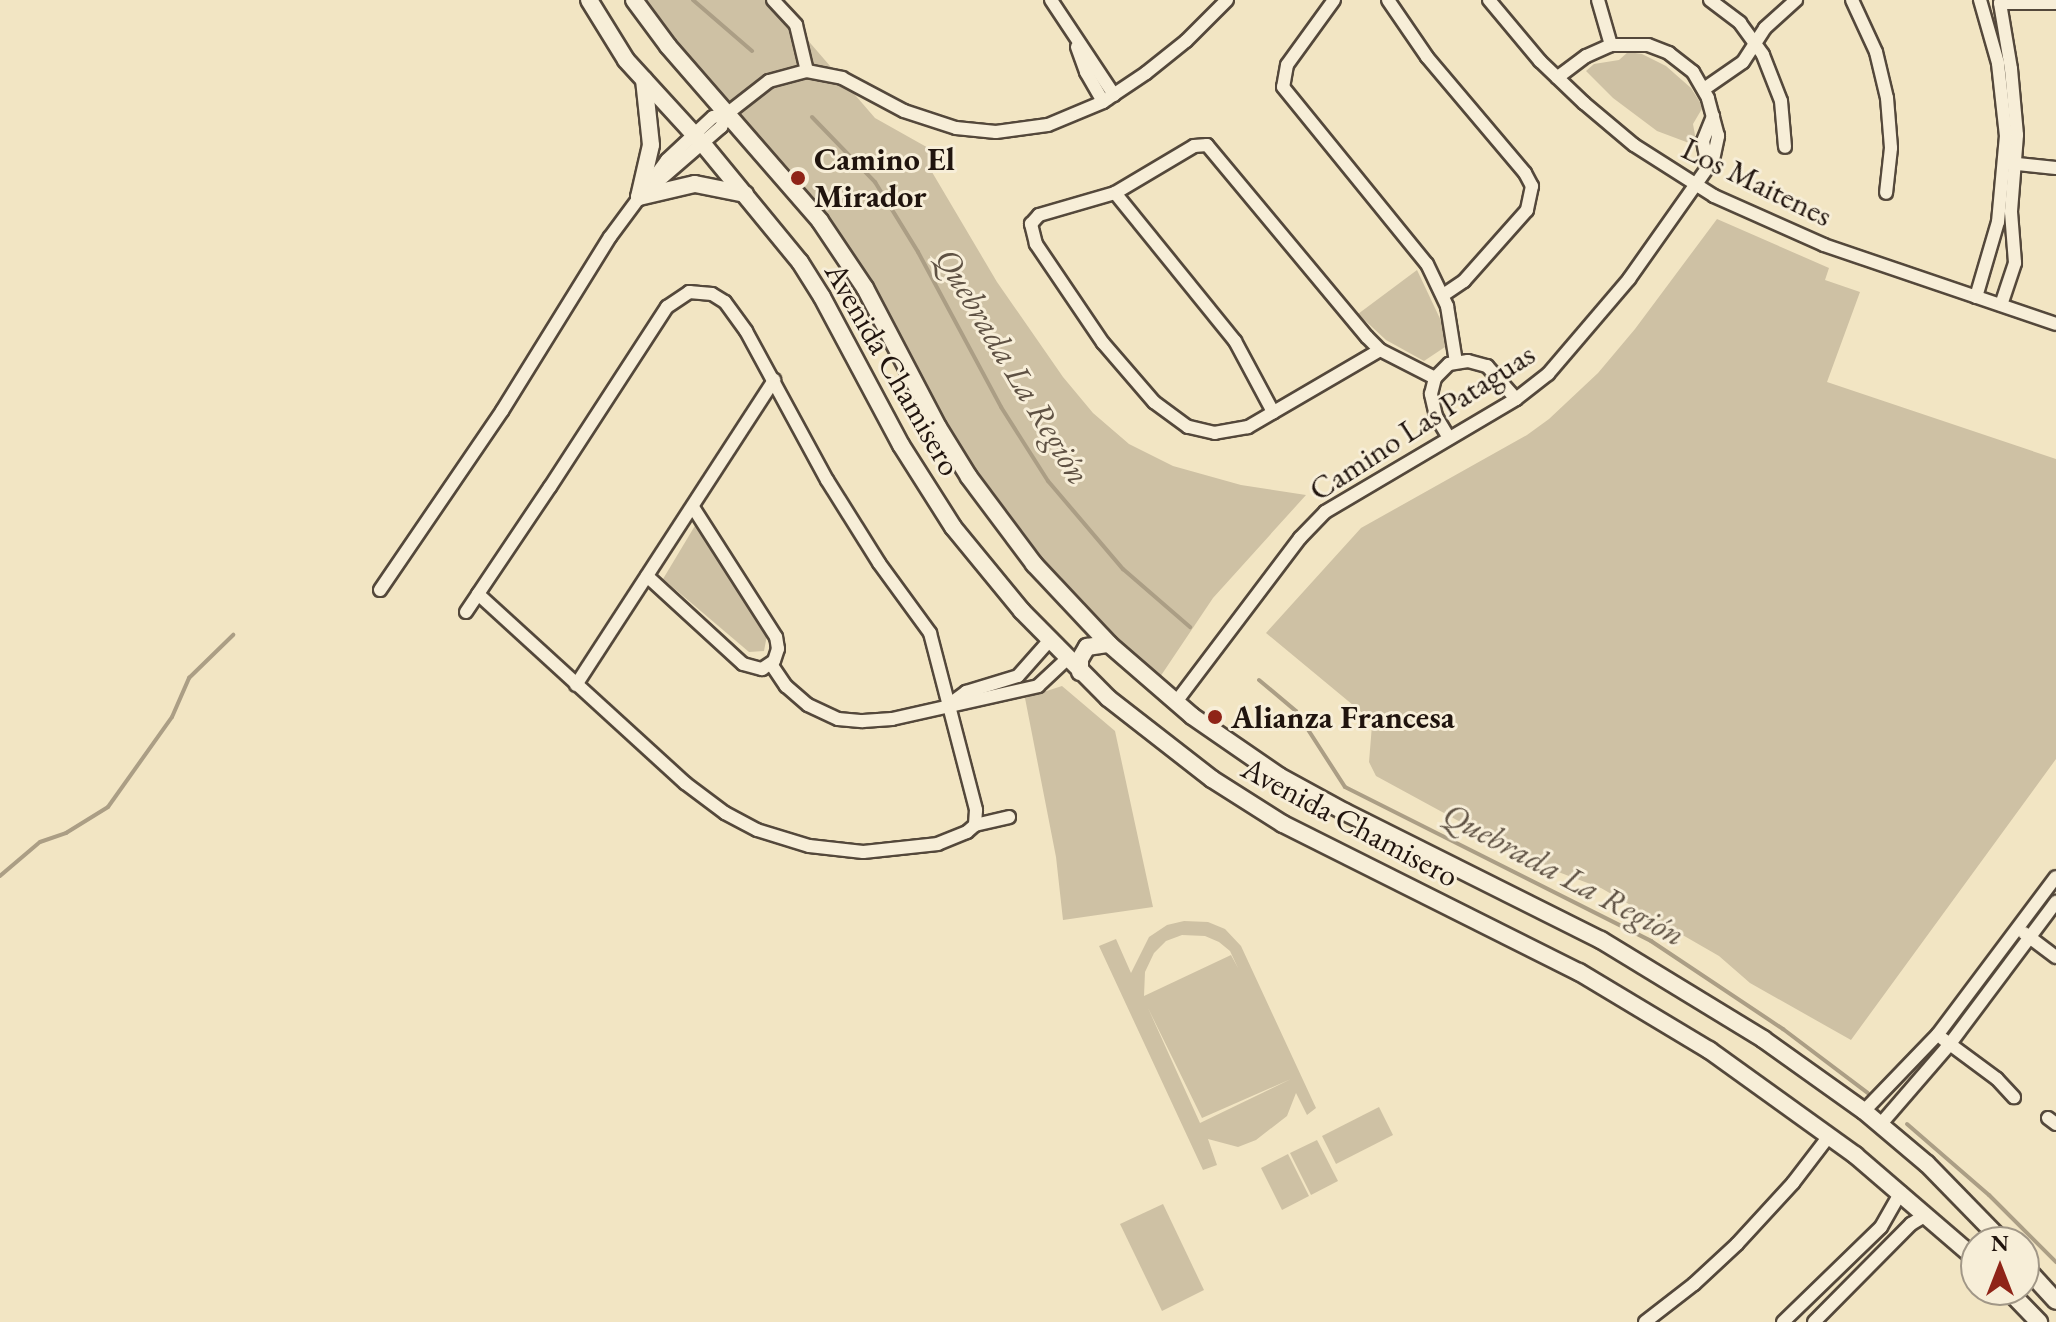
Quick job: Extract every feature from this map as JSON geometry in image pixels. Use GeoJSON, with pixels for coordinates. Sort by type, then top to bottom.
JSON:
{"type":"FeatureCollection","features":[{"type":"Feature","properties":{"kind":"street","name":"Avenida Chamisero"},"geometry":{"type":"LineString","coordinates":[[589,0],[612,40],[745,194],[822,297],[879,408],[937,503],[988,571],[1080,672],[1150,733],[1262,811],[1330,849],[1612,991],[1719,1056],[1901,1192],[1960,1245]]}},
{"type":"Feature","properties":{"kind":"street","name":"Avenida Chamisero"},"geometry":{"type":"LineString","coordinates":[[634,0],[668,46],[803,201],[850,265],[938,427],[996,515],[1034,564],[1109,644],[1228,742],[1303,789],[1558,917],[1657,971],[1763,1039],[1864,1111],[1953,1188],[1987,1226]]}},
{"type":"Feature","properties":{"kind":"street"},"geometry":{"type":"LineString","coordinates":[[773,0],[796,25],[807,71]]}},
{"type":"Feature","properties":{"kind":"street"},"geometry":{"type":"LineString","coordinates":[[1051,0],[1109,99]]}},
{"type":"Feature","properties":{"kind":"street"},"geometry":{"type":"LineString","coordinates":[[380,590],[470,461],[602,249],[667,160],[698,138],[713,117],[728,113],[769,81],[807,71],[842,78],[920,118],[976,131],[1013,131],[1048,125],[1109,99],[1167,58],[1227,0]]}},
{"type":"Feature","properties":{"kind":"street"},"geometry":{"type":"LineString","coordinates":[[1334,0],[1283,71],[1283,87],[1420,255],[1443,295],[1456,362]]}},
{"type":"Feature","properties":{"kind":"street"},"geometry":{"type":"LineString","coordinates":[[1388,0],[1427,57],[1525,173],[1532,186],[1527,210],[1464,281],[1443,295]]}},
{"type":"Feature","properties":{"kind":"street","name":"Los Maitenes"},"geometry":{"type":"LineString","coordinates":[[1489,0],[1557,78],[1634,145],[1696,185],[1794,233],[2056,324]]}},
{"type":"Feature","properties":{"kind":"street"},"geometry":{"type":"LineString","coordinates":[[1710,0],[1730,14],[1756,43],[1781,101],[1785,147]]}},
{"type":"Feature","properties":{"kind":"street"},"geometry":{"type":"LineString","coordinates":[[1557,78],[1586,56],[1611,45],[1648,45],[1669,53],[1685,64],[1704,89],[1743,62],[1775,17],[1796,0]]}},
{"type":"Feature","properties":{"kind":"street"},"geometry":{"type":"LineString","coordinates":[[1852,0],[1876,52],[1887,98],[1891,148],[1886,193]]}},
{"type":"Feature","properties":{"kind":"street"},"geometry":{"type":"LineString","coordinates":[[1980,0],[2002,87],[2010,163],[2015,263],[2001,305]]}},
{"type":"Feature","properties":{"kind":"street"},"geometry":{"type":"LineString","coordinates":[[1595,2],[1611,45]]}},
{"type":"Feature","properties":{"kind":"street"},"geometry":{"type":"LineString","coordinates":[[1987,18],[2001,2],[2056,3]]}},
{"type":"Feature","properties":{"kind":"street"},"geometry":{"type":"LineString","coordinates":[[1976,297],[1994,240],[2010,163],[2015,101],[2001,2]]}},
{"type":"Feature","properties":{"kind":"street"},"geometry":{"type":"LineString","coordinates":[[639,197],[651,145],[644,79]]}},
{"type":"Feature","properties":{"kind":"street","name":"Camino Las Pataguas"},"geometry":{"type":"LineString","coordinates":[[1176,702],[1317,520],[1350,494],[1516,399],[1548,374],[1581,339],[1638,267],[1708,167],[1703,141],[1713,116],[1704,89]]}},
{"type":"Feature","properties":{"kind":"street"},"geometry":{"type":"LineString","coordinates":[[1380,350],[1248,427],[1228,432],[1207,432],[1177,422],[1154,402],[1084,318],[1036,244],[1030,226],[1039,215],[1115,193],[1194,146],[1207,145],[1380,350],[1435,378]]}},
{"type":"Feature","properties":{"kind":"street"},"geometry":{"type":"LineString","coordinates":[[2010,163],[2056,168]]}},
{"type":"Feature","properties":{"kind":"street"},"geometry":{"type":"LineString","coordinates":[[639,197],[695,184],[745,194]]}},
{"type":"Feature","properties":{"kind":"street"},"geometry":{"type":"LineString","coordinates":[[1115,193],[1235,341],[1273,412]]}},
{"type":"Feature","properties":{"kind":"street"},"geometry":{"type":"LineString","coordinates":[[466,612],[655,324],[677,297],[700,291],[712,294],[725,302],[754,343],[850,517],[930,633],[951,703],[976,810],[975,825]]}},
{"type":"Feature","properties":{"kind":"street"},"geometry":{"type":"LineString","coordinates":[[1449,438],[1433,409],[1435,378],[1443,368],[1456,362],[1474,361],[1487,366],[1504,381],[1516,399]]}},
{"type":"Feature","properties":{"kind":"street"},"geometry":{"type":"LineString","coordinates":[[576,685],[774,380]]}},
{"type":"Feature","properties":{"kind":"street"},"geometry":{"type":"LineString","coordinates":[[647,576],[743,664],[758,669],[771,664],[777,653],[776,637],[693,507]]}},
{"type":"Feature","properties":{"kind":"street"},"geometry":{"type":"LineString","coordinates":[[478,594],[699,794],[742,822],[774,836],[827,850],[883,852],[938,844],[962,835],[975,825],[1009,817]]}},
{"type":"Feature","properties":{"kind":"street"},"geometry":{"type":"LineString","coordinates":[[951,703],[966,692],[1018,676],[1050,640]]}},
{"type":"Feature","properties":{"kind":"street"},"geometry":{"type":"LineString","coordinates":[[1080,672],[1080,659],[1087,647],[1109,644]]}},
{"type":"Feature","properties":{"kind":"street"},"geometry":{"type":"LineString","coordinates":[[771,664],[794,695],[817,711],[838,719],[892,719],[951,703],[1038,686],[1067,659]]}},
{"type":"Feature","properties":{"kind":"street"},"geometry":{"type":"LineString","coordinates":[[1864,1111],[1938,1034],[2056,877]]}},
{"type":"Feature","properties":{"kind":"street"},"geometry":{"type":"LineString","coordinates":[[1880,1125],[1949,1045],[2056,902]]}},
{"type":"Feature","properties":{"kind":"street"},"geometry":{"type":"LineString","coordinates":[[2019,928],[2056,957]]}},
{"type":"Feature","properties":{"kind":"street"},"geometry":{"type":"LineString","coordinates":[[1938,1034],[1997,1079],[2014,1097]]}},
{"type":"Feature","properties":{"kind":"street"},"geometry":{"type":"LineString","coordinates":[[1645,1322],[1694,1284],[1737,1244],[1776,1203],[1829,1136]]}},
{"type":"Feature","properties":{"kind":"street"},"geometry":{"type":"LineString","coordinates":[[1783,1322],[1881,1227],[1901,1192]]}},
{"type":"Feature","properties":{"kind":"street"},"geometry":{"type":"LineString","coordinates":[[1814,1322],[1911,1224],[1926,1215]]}},
{"type":"Feature","properties":{"kind":"street"},"geometry":{"type":"LineString","coordinates":[[2040,1284],[2056,1301]]}},
{"type":"Feature","properties":{"kind":"street"},"geometry":{"type":"LineString","coordinates":[[2024,1306],[2039,1322]]}},
{"type":"Feature","properties":{"kind":"shaded area"},"geometry":{"type":"Polygon","coordinates":[[[646,0],[773,0],[875,118],[939,154],[929,167],[997,282],[1063,377],[1093,413],[1129,444],[1173,466],[1241,485],[1306,495],[1213,598],[1158,680],[1033,550],[955,440],[881,302],[823,214],[683,54],[646,0]]]}},
{"type":"Feature","properties":{"kind":"shaded area"},"geometry":{"type":"Polygon","coordinates":[[[1628,52],[1642,54],[1666,66],[1691,88],[1703,107],[1693,124],[1697,146],[1657,131],[1613,98],[1586,71],[1594,64],[1619,60],[1628,52]]]}},
{"type":"Feature","properties":{"kind":"shaded area"},"geometry":{"type":"Polygon","coordinates":[[[1717,219],[1829,268],[1825,280],[1860,292],[1827,382],[2056,459],[2056,759],[1851,1040],[1750,983],[1719,956],[1601,888],[1553,870],[1507,841],[1466,825],[1376,776],[1369,762],[1372,725],[1365,715],[1266,633],[1361,528],[1527,435],[1549,419],[1598,373],[1635,329],[1717,219]]]}},
{"type":"Feature","properties":{"kind":"shaded area"},"geometry":{"type":"Polygon","coordinates":[[[1417,270],[1443,325],[1445,347],[1424,361],[1386,340],[1358,314],[1417,270]]]}},
{"type":"Feature","properties":{"kind":"shaded area"},"geometry":{"type":"Polygon","coordinates":[[[696,524],[767,635],[764,651],[749,652],[663,579],[696,524]]]}},
{"type":"Feature","properties":{"kind":"shaded area"},"geometry":{"type":"Polygon","coordinates":[[[1062,686],[1115,731],[1153,907],[1063,920],[1056,857],[1025,698],[1062,686]]]}},
{"type":"Feature","properties":{"kind":"shaded area"},"geometry":{"type":"Polygon","coordinates":[[[1184,921],[1208,922],[1225,929],[1241,946],[1316,1108],[1307,1115],[1296,1093],[1287,1116],[1256,1140],[1238,1147],[1208,1139],[1217,1165],[1203,1170],[1099,946],[1116,939],[1131,973],[1149,937],[1167,925],[1184,921]],[[1182,935],[1166,941],[1154,953],[1145,972],[1144,996],[1231,955],[1238,968],[1230,951],[1219,942],[1205,936],[1182,935]],[[1148,1008],[1200,1123],[1291,1079],[1202,1118],[1148,1008]]]}},
{"type":"Feature","properties":{"kind":"shaded area"},"geometry":{"type":"Polygon","coordinates":[[[1379,1107],[1393,1135],[1336,1164],[1322,1136],[1379,1107]]]}},
{"type":"Feature","properties":{"kind":"shaded area"},"geometry":{"type":"Polygon","coordinates":[[[1317,1140],[1338,1181],[1311,1195],[1290,1153],[1317,1140]]]}},
{"type":"Feature","properties":{"kind":"shaded area"},"geometry":{"type":"Polygon","coordinates":[[[1288,1154],[1309,1196],[1282,1210],[1261,1168],[1288,1154]]]}},
{"type":"Feature","properties":{"kind":"shaded area"},"geometry":{"type":"Polygon","coordinates":[[[1163,1204],[1204,1290],[1162,1311],[1120,1224],[1163,1204]]]}},
{"type":"Feature","properties":{"kind":"waterway","name":"Quebrada La Región"},"geometry":{"type":"LineString","coordinates":[[693,0],[752,51]]}},
{"type":"Feature","properties":{"kind":"waterway","name":"Quebrada La Región"},"geometry":{"type":"LineString","coordinates":[[812,117],[875,182],[918,252],[1001,407],[1048,481],[1123,569],[1190,627]]}},
{"type":"Feature","properties":{"kind":"waterway"},"geometry":{"type":"LineString","coordinates":[[0,876],[40,842],[66,833],[108,807],[172,717],[189,678],[233,635]]}},
{"type":"Feature","properties":{"kind":"waterway","name":"Quebrada La Región"},"geometry":{"type":"LineString","coordinates":[[1259,680],[1296,711],[1345,787],[1651,941],[1783,1029],[1868,1093]]}},
{"type":"Feature","properties":{"kind":"waterway","name":"Quebrada La Región"},"geometry":{"type":"LineString","coordinates":[[1907,1124],[1989,1195],[2056,1262]]}},
{"type":"Feature","properties":{"kind":"place","name":"Camino El Mirador"},"geometry":{"type":"Point","coordinates":[798,178]}},
{"type":"Feature","properties":{"kind":"place","name":"Alianza Francesa"},"geometry":{"type":"Point","coordinates":[1215,717]}}]}
